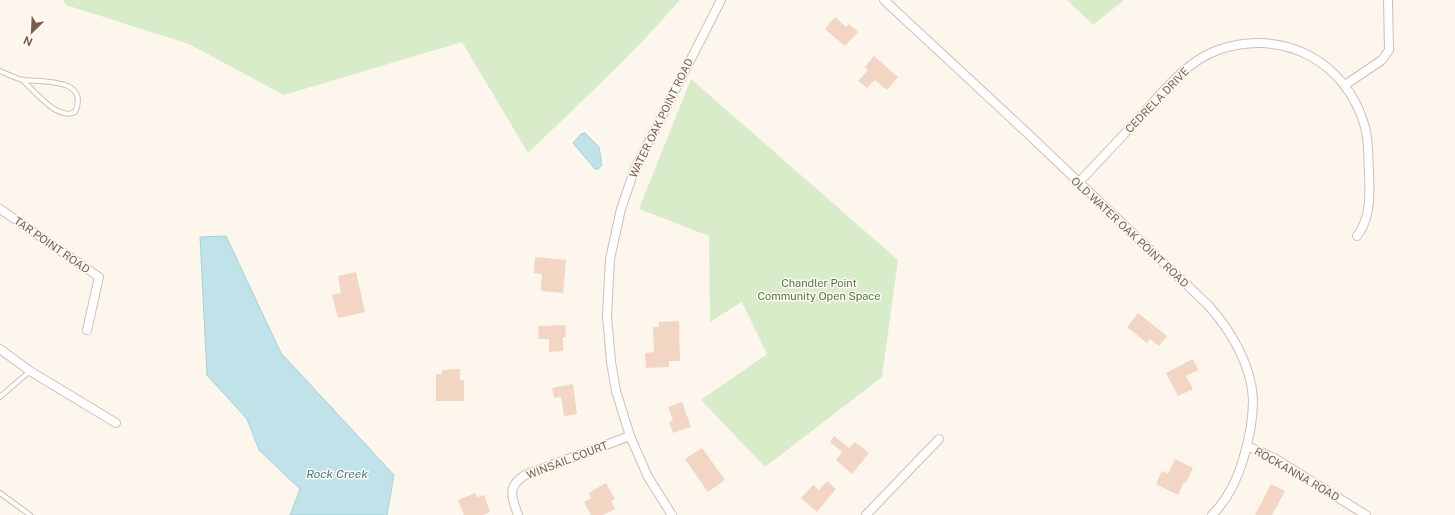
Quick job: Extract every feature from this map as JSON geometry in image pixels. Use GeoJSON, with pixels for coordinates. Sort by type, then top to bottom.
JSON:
{"type":"FeatureCollection","features":[{"type":"Feature","properties":{"kind":"street","name":"WATER OAK POINT ROAD"},"geometry":{"type":"LineString","coordinates":[[672,515],[648,477],[630,436],[616,391],[611,362],[607,316],[607,286],[610,259],[621,209],[634,171],[721,0]]}},
{"type":"Feature","properties":{"kind":"street","name":"OLD WATER OAK POINT ROAD"},"geometry":{"type":"LineString","coordinates":[[884,0],[1024,130],[1208,305],[1220,318],[1232,336],[1246,367],[1253,399],[1250,434],[1242,466],[1227,496],[1212,515]]}},
{"type":"Feature","properties":{"kind":"street"},"geometry":{"type":"LineString","coordinates":[[1345,85],[1382,60],[1390,50],[1388,0]]}},
{"type":"Feature","properties":{"kind":"street","name":"CEDRELA DRIVE"},"geometry":{"type":"LineString","coordinates":[[1078,183],[1174,80],[1201,58],[1216,51],[1249,43],[1280,44],[1293,48],[1320,62],[1335,74],[1345,85],[1361,115],[1368,142],[1369,180],[1368,210],[1363,228],[1357,236]]}},
{"type":"Feature","properties":{"kind":"street","name":"TAR POINT ROAD"},"geometry":{"type":"LineString","coordinates":[[0,208],[99,277],[87,330]]}},
{"type":"Feature","properties":{"kind":"street"},"geometry":{"type":"LineString","coordinates":[[0,349],[30,371],[116,423]]}},
{"type":"Feature","properties":{"kind":"street","name":"WINSAIL COURT"},"geometry":{"type":"LineString","coordinates":[[518,515],[512,492],[514,485],[525,475],[630,436]]}},
{"type":"Feature","properties":{"kind":"street"},"geometry":{"type":"LineString","coordinates":[[866,515],[939,439]]}},
{"type":"Feature","properties":{"kind":"street","name":"ROCKANNA ROAD"},"geometry":{"type":"LineString","coordinates":[[1248,446],[1274,458],[1366,515]]}},
{"type":"Feature","properties":{"kind":"lane"},"geometry":{"type":"LineString","coordinates":[[0,71],[22,80],[57,112],[66,114],[75,112],[78,97],[73,89],[64,84],[44,80],[22,80]]}},
{"type":"Feature","properties":{"kind":"lane"},"geometry":{"type":"LineString","coordinates":[[0,397],[30,371]]}},
{"type":"Feature","properties":{"kind":"lane"},"geometry":{"type":"LineString","coordinates":[[0,493],[30,515]]}},
{"type":"Feature","properties":{"kind":"green space"},"geometry":{"type":"Polygon","coordinates":[[[63,0],[680,0],[625,59],[528,153],[462,42],[284,95],[189,44],[66,5],[63,0]]]}},
{"type":"Feature","properties":{"kind":"green space"},"geometry":{"type":"Polygon","coordinates":[[[1067,0],[1124,0],[1093,25],[1067,0]]]}},
{"type":"Feature","properties":{"kind":"green space","name":"Chandler Point Community Open Space"},"geometry":{"type":"Polygon","coordinates":[[[691,79],[898,260],[882,377],[765,467],[701,400],[767,354],[742,302],[710,322],[709,236],[639,209],[691,79]]]}},
{"type":"Feature","properties":{"kind":"water"},"geometry":{"type":"Polygon","coordinates":[[[585,133],[599,147],[602,165],[598,169],[595,169],[573,143],[581,134],[585,133]]]}},
{"type":"Feature","properties":{"kind":"water","name":"Rock Creek"},"geometry":{"type":"Polygon","coordinates":[[[226,236],[281,353],[394,475],[387,515],[290,515],[300,489],[259,450],[247,419],[207,375],[200,237],[226,236]]]}},
{"type":"Feature","properties":{"kind":"building"},"geometry":{"type":"Polygon","coordinates":[[[835,17],[846,27],[849,24],[858,32],[845,46],[825,29],[835,17]]]}},
{"type":"Feature","properties":{"kind":"building"},"geometry":{"type":"Polygon","coordinates":[[[874,56],[898,77],[887,90],[875,80],[867,88],[858,81],[868,70],[865,67],[874,56]]]}},
{"type":"Feature","properties":{"kind":"building"},"geometry":{"type":"Polygon","coordinates":[[[535,257],[566,260],[563,293],[541,291],[542,274],[534,273],[535,257]]]}},
{"type":"Feature","properties":{"kind":"building"},"geometry":{"type":"Polygon","coordinates":[[[356,272],[365,312],[338,318],[332,295],[341,293],[338,276],[356,272]]]}},
{"type":"Feature","properties":{"kind":"building"},"geometry":{"type":"Polygon","coordinates":[[[1138,313],[1167,336],[1159,346],[1150,339],[1147,343],[1127,327],[1138,313]]]}},
{"type":"Feature","properties":{"kind":"building"},"geometry":{"type":"Polygon","coordinates":[[[679,321],[680,361],[669,361],[669,367],[646,368],[645,353],[654,352],[653,327],[659,327],[659,322],[679,321]]]}},
{"type":"Feature","properties":{"kind":"building"},"geometry":{"type":"Polygon","coordinates":[[[565,325],[566,337],[563,337],[563,351],[549,352],[549,339],[539,339],[538,326],[565,325]]]}},
{"type":"Feature","properties":{"kind":"building"},"geometry":{"type":"Polygon","coordinates":[[[1193,359],[1198,370],[1186,376],[1193,389],[1178,396],[1166,373],[1193,359]]]}},
{"type":"Feature","properties":{"kind":"building"},"geometry":{"type":"Polygon","coordinates":[[[460,369],[460,380],[464,380],[464,401],[436,401],[436,374],[442,374],[442,370],[460,369]]]}},
{"type":"Feature","properties":{"kind":"building"},"geometry":{"type":"Polygon","coordinates":[[[573,384],[577,414],[564,416],[561,397],[554,398],[552,388],[573,384]]]}},
{"type":"Feature","properties":{"kind":"building"},"geometry":{"type":"Polygon","coordinates":[[[682,402],[691,427],[673,433],[669,422],[673,420],[668,407],[682,402]]]}},
{"type":"Feature","properties":{"kind":"building"},"geometry":{"type":"Polygon","coordinates":[[[834,436],[849,448],[855,442],[869,453],[852,474],[836,460],[842,452],[830,442],[834,436]]]}},
{"type":"Feature","properties":{"kind":"building"},"geometry":{"type":"Polygon","coordinates":[[[702,448],[725,480],[708,492],[685,459],[702,448]]]}},
{"type":"Feature","properties":{"kind":"building"},"geometry":{"type":"Polygon","coordinates":[[[1175,459],[1193,468],[1178,495],[1156,484],[1162,471],[1168,474],[1175,459]]]}},
{"type":"Feature","properties":{"kind":"building"},"geometry":{"type":"Polygon","coordinates":[[[827,481],[836,489],[817,512],[801,498],[813,485],[819,490],[827,481]]]}},
{"type":"Feature","properties":{"kind":"building"},"geometry":{"type":"Polygon","coordinates":[[[606,483],[615,499],[611,501],[615,509],[603,515],[591,515],[584,502],[591,498],[589,493],[606,483]]]}},
{"type":"Feature","properties":{"kind":"building"},"geometry":{"type":"Polygon","coordinates":[[[1271,484],[1285,491],[1272,515],[1255,515],[1271,484]]]}},
{"type":"Feature","properties":{"kind":"building"},"geometry":{"type":"Polygon","coordinates":[[[475,493],[477,497],[484,495],[490,512],[483,515],[464,515],[458,500],[475,493]]]}}]}
